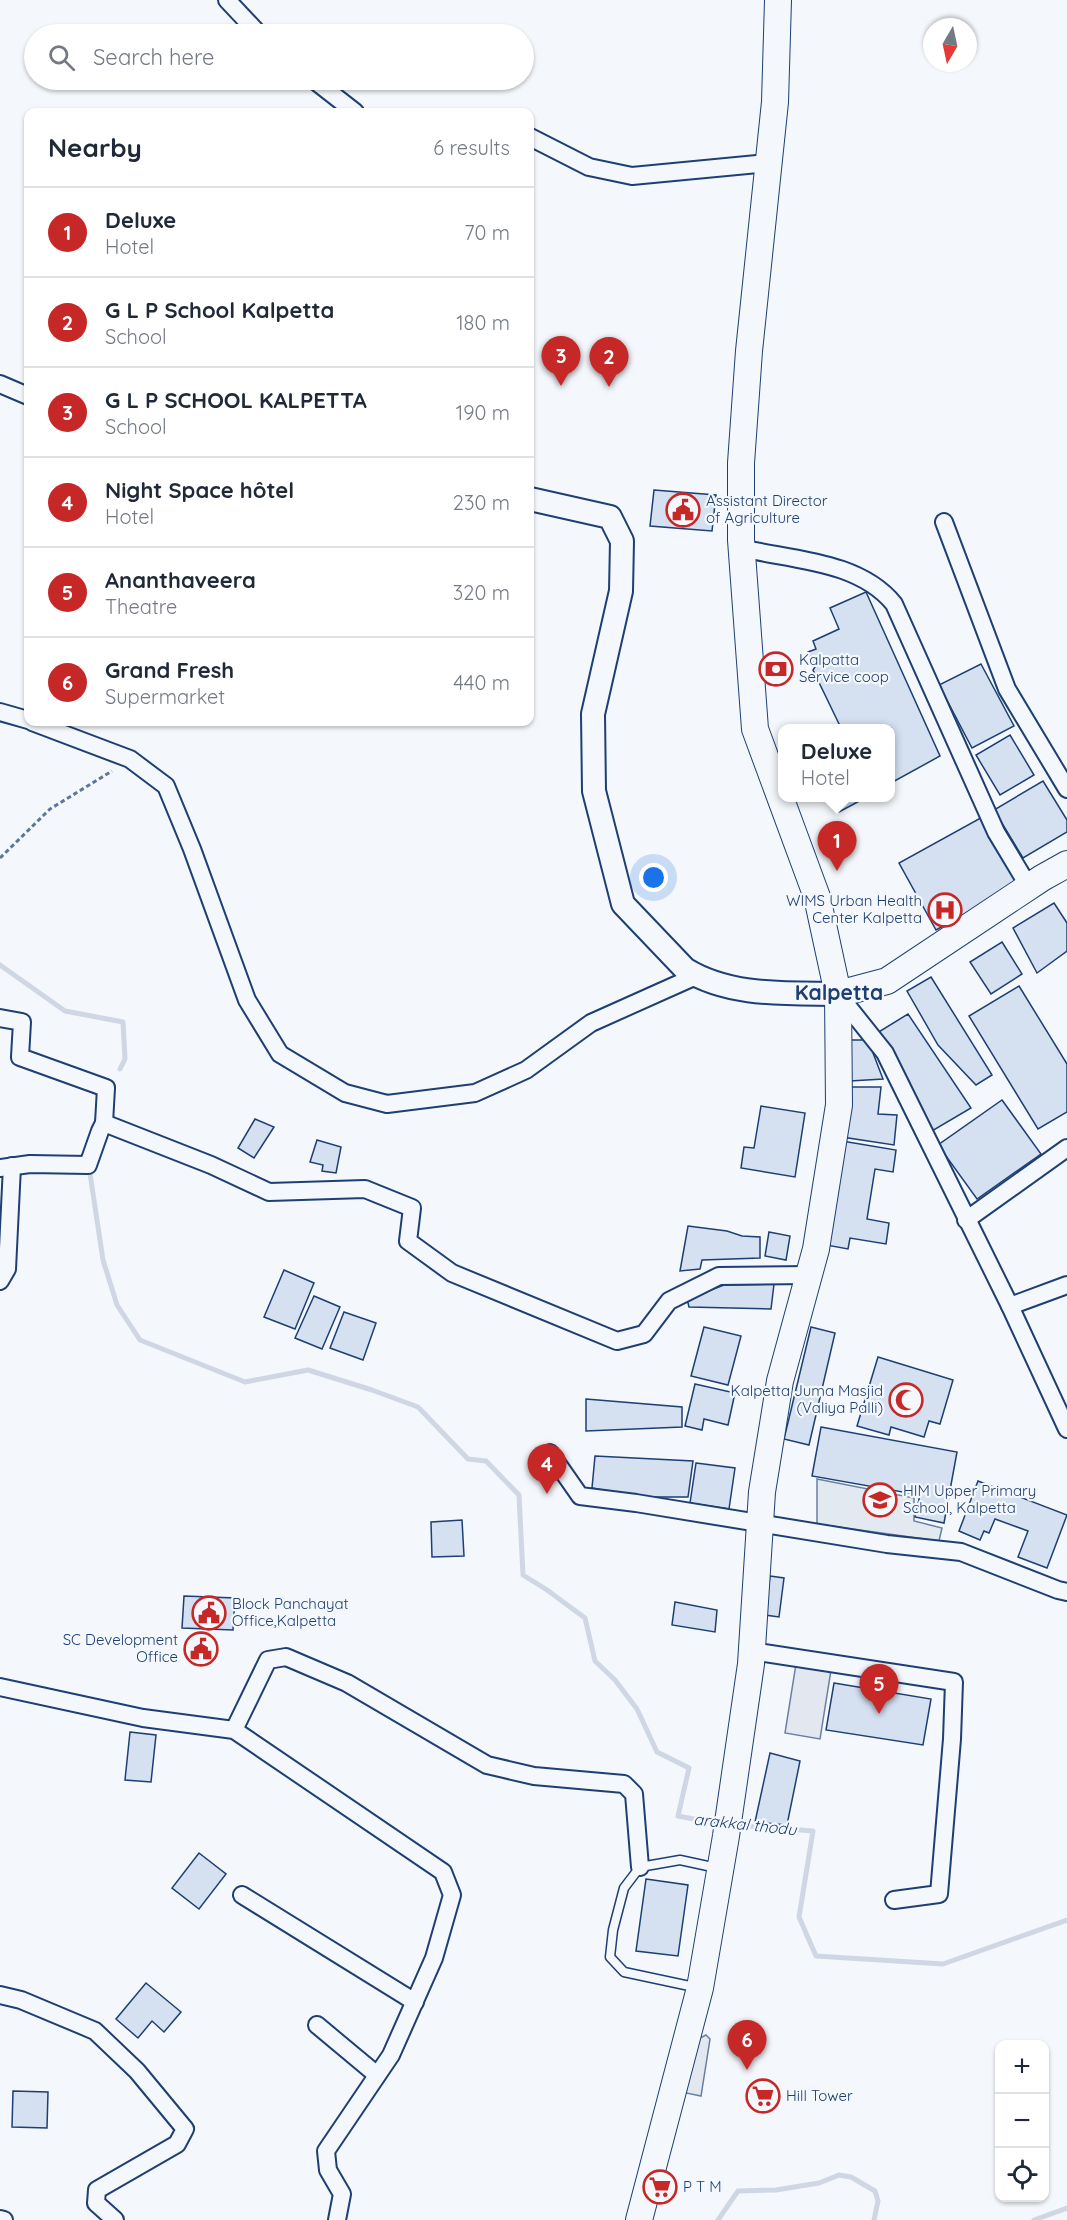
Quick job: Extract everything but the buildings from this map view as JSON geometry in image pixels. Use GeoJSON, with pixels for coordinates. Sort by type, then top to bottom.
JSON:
{"type":"FeatureCollection","features":[{"type":"Feature","properties":{"kind":"main road"},"geometry":{"type":"LineString","coordinates":[[778,0],[775,102],[749,351],[742,451],[742,550],[754,729],[778,793]]}},
{"type":"Feature","properties":{"kind":"main road"},"geometry":{"type":"LineString","coordinates":[[534,500],[610,517],[622,541],[621,591],[593,714],[594,790],[623,904],[685,969],[696,976],[744,991],[838,993],[887,981],[1067,864]]}},
{"type":"Feature","properties":{"kind":"main road"},"geometry":{"type":"LineString","coordinates":[[639,2220],[700,1988],[728,1825],[752,1651],[762,1492],[780,1381],[816,1249],[839,1105],[838,993],[817,897],[781,802]]}},
{"type":"Feature","properties":{"kind":"street"},"geometry":{"type":"LineString","coordinates":[[227,0],[250,24]]}},
{"type":"Feature","properties":{"kind":"street"},"geometry":{"type":"LineString","coordinates":[[327,90],[350,108]]}},
{"type":"Feature","properties":{"kind":"street"},"geometry":{"type":"LineString","coordinates":[[534,139],[589,167],[632,176],[768,163]]}},
{"type":"Feature","properties":{"kind":"street"},"geometry":{"type":"LineString","coordinates":[[0,384],[24,394]]}},
{"type":"Feature","properties":{"kind":"street"},"geometry":{"type":"LineString","coordinates":[[944,522],[1007,689],[1067,789]]}},
{"type":"Feature","properties":{"kind":"street"},"geometry":{"type":"LineString","coordinates":[[742,550],[845,570],[885,592],[894,603],[996,832],[1029,887]]}},
{"type":"Feature","properties":{"kind":"street"},"geometry":{"type":"LineString","coordinates":[[0,712],[24,719]]}},
{"type":"Feature","properties":{"kind":"street"},"geometry":{"type":"LineString","coordinates":[[43,726],[130,759],[166,786],[192,849],[247,1000],[280,1054],[345,1093],[387,1104],[475,1093],[526,1070],[591,1023],[696,976]]}},
{"type":"Feature","properties":{"kind":"street"},"geometry":{"type":"LineString","coordinates":[[838,993],[885,1053],[941,1163],[966,1220],[1010,1306],[1067,1429]]}},
{"type":"Feature","properties":{"kind":"street"},"geometry":{"type":"LineString","coordinates":[[0,1018],[22,1022],[21,1057],[106,1088],[104,1123],[88,1165],[30,1164],[6,1167],[7,1269],[0,1281]]}},
{"type":"Feature","properties":{"kind":"street"},"geometry":{"type":"LineString","coordinates":[[104,1123],[211,1165],[269,1192],[365,1188],[412,1208],[408,1241],[452,1274],[617,1341],[644,1334],[669,1301],[719,1276],[809,1275]]}},
{"type":"Feature","properties":{"kind":"street"},"geometry":{"type":"LineString","coordinates":[[966,1220],[1067,1148]]}},
{"type":"Feature","properties":{"kind":"street"},"geometry":{"type":"LineString","coordinates":[[1010,1306],[1067,1285]]}},
{"type":"Feature","properties":{"kind":"street"},"geometry":{"type":"LineString","coordinates":[[549,1453],[580,1496],[887,1544],[961,1552],[1067,1592]]}},
{"type":"Feature","properties":{"kind":"street"},"geometry":{"type":"LineString","coordinates":[[752,1651],[954,1682],[939,1894],[894,1900]]}},
{"type":"Feature","properties":{"kind":"street"},"geometry":{"type":"LineString","coordinates":[[234,1730],[268,1660],[286,1657],[347,1683],[487,1765],[534,1776],[624,1784],[634,1794],[640,1867]]}},
{"type":"Feature","properties":{"kind":"street"},"geometry":{"type":"LineString","coordinates":[[0,1687],[143,1718],[234,1730],[443,1872],[452,1895],[434,1958],[391,2055],[326,2151],[328,2170],[342,2194],[338,2220]]}},
{"type":"Feature","properties":{"kind":"street"},"geometry":{"type":"LineString","coordinates":[[242,1895],[415,2002]]}},
{"type":"Feature","properties":{"kind":"street"},"geometry":{"type":"LineString","coordinates":[[0,1995],[21,2000],[95,2031],[137,2071],[185,2129],[177,2144],[97,2190],[96,2203],[115,2220]]}},
{"type":"Feature","properties":{"kind":"street"},"geometry":{"type":"LineString","coordinates":[[317,2025],[377,2075]]}},
{"type":"Feature","properties":{"kind":"lane"},"geometry":{"type":"LineString","coordinates":[[700,1988],[624,1972],[610,1957],[613,1930],[624,1888],[640,1867],[680,1860],[720,1868]]}},
{"type":"Feature","properties":{"kind":"path"},"geometry":{"type":"LineString","coordinates":[[0,858],[50,810],[130,759]]}},
{"type":"Feature","properties":{"kind":"shaded area"},"geometry":{"type":"Polygon","coordinates":[[[817,1479],[914,1498],[914,1521],[942,1528],[939,1541],[817,1524],[817,1479]]]}},
{"type":"Feature","properties":{"kind":"shaded area"},"geometry":{"type":"Polygon","coordinates":[[[796,1664],[831,1670],[820,1739],[785,1733],[796,1664]]]}},
{"type":"Feature","properties":{"kind":"shaded area"},"geometry":{"type":"Polygon","coordinates":[[[706,2035],[710,2039],[701,2096],[686,2093],[694,2041],[706,2035]]]}},
{"type":"Feature","properties":{"kind":"waterway","name":"arakkal thodu"},"geometry":{"type":"LineString","coordinates":[[0,965],[65,1011],[123,1022],[125,1059],[120,1069]]}},
{"type":"Feature","properties":{"kind":"waterway","name":"arakkal thodu"},"geometry":{"type":"LineString","coordinates":[[89,1167],[103,1260],[117,1305],[140,1340],[245,1382],[308,1370],[372,1390],[418,1407],[468,1459],[486,1461],[519,1495],[523,1575],[585,1618],[595,1661],[615,1680],[637,1709],[657,1752],[689,1768],[678,1816],[720,1824]]}},
{"type":"Feature","properties":{"kind":"waterway","name":"arakkal thodu"},"geometry":{"type":"LineString","coordinates":[[736,1825],[813,1831],[799,1917],[816,1956],[943,1964],[1067,1920]]}},
{"type":"Feature","properties":{"kind":"waterway"},"geometry":{"type":"LineString","coordinates":[[718,2220],[738,2191],[776,2190],[819,2183],[839,2175],[851,2177],[875,2191],[878,2201],[874,2220]]}},
{"type":"Feature","properties":{"kind":"waterway"},"geometry":{"type":"LineString","coordinates":[[1034,2220],[1067,2208]]}},
{"type":"Feature","properties":{"kind":"place","name":"G L P SCHOOL KALPETTA"},"geometry":{"type":"Point","coordinates":[561,386]}},
{"type":"Feature","properties":{"kind":"place","name":"G L P School Kalpetta"},"geometry":{"type":"Point","coordinates":[609,387]}},
{"type":"Feature","properties":{"kind":"place","name":"Assistant Director of Agriculture"},"geometry":{"type":"Point","coordinates":[683,510]}},
{"type":"Feature","properties":{"kind":"place","name":"Kalpatta Service coop"},"geometry":{"type":"Point","coordinates":[776,669]}},
{"type":"Feature","properties":{"kind":"place","name":"Deluxe"},"geometry":{"type":"Point","coordinates":[837,871]}},
{"type":"Feature","properties":{"kind":"place","name":"WIMS Urban Health Center Kalpetta"},"geometry":{"type":"Point","coordinates":[945,910]}},
{"type":"Feature","properties":{"kind":"place","name":"Kalpetta Juma Masjid (Valiya Palli)"},"geometry":{"type":"Point","coordinates":[906,1400]}},
{"type":"Feature","properties":{"kind":"place","name":"Night Space hôtel"},"geometry":{"type":"Point","coordinates":[547,1494]}},
{"type":"Feature","properties":{"kind":"place","name":"HIM Upper Primary School, Kalpetta"},"geometry":{"type":"Point","coordinates":[880,1500]}},
{"type":"Feature","properties":{"kind":"place","name":"Block Panchayat Office,Kalpetta"},"geometry":{"type":"Point","coordinates":[209,1613]}},
{"type":"Feature","properties":{"kind":"place","name":"SC Development Office"},"geometry":{"type":"Point","coordinates":[201,1649]}},
{"type":"Feature","properties":{"kind":"place","name":"Ananthaveera"},"geometry":{"type":"Point","coordinates":[879,1714]}},
{"type":"Feature","properties":{"kind":"place","name":"Grand Fresh"},"geometry":{"type":"Point","coordinates":[747,2070]}},
{"type":"Feature","properties":{"kind":"place","name":"Hill Tower"},"geometry":{"type":"Point","coordinates":[763,2096]}},
{"type":"Feature","properties":{"kind":"place","name":"P T M"},"geometry":{"type":"Point","coordinates":[660,2187]}},
{"type":"Feature","properties":{"kind":"district","name":"Kalpetta"},"geometry":{"type":"Point","coordinates":[839,993]}}]}
